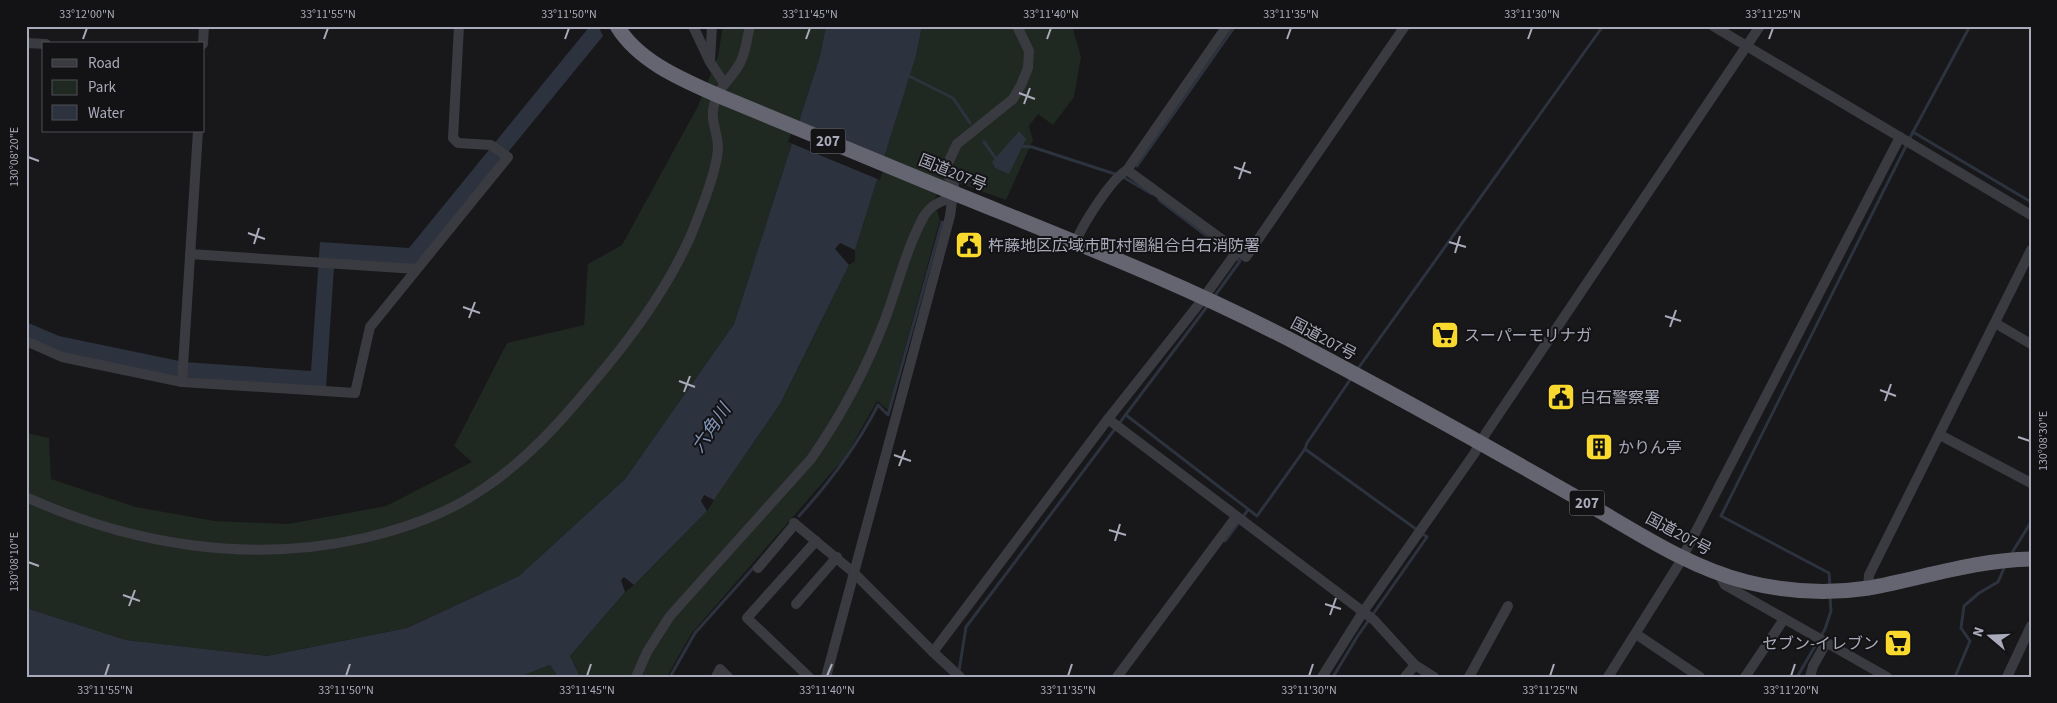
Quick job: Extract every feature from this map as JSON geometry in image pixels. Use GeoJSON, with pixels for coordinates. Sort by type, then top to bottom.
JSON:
{"type":"FeatureCollection","features":[{"type":"Feature","properties":{"kind":"highway","name":"国道207号"},"geometry":{"type":"LineString","coordinates":[[617,26],[622,34],[647,57],[673,75],[723,93],[927,182],[1076,241],[1209,299],[1363,379],[1682,557],[1718,573],[1748,582],[1792,590],[1822,592],[1868,588],[1954,568],[2000,560],[2025,559]]}},
{"type":"Feature","properties":{"kind":"street"},"geometry":{"type":"LineString","coordinates":[[203,42],[204,26]]}},
{"type":"Feature","properties":{"kind":"street"},"geometry":{"type":"LineString","coordinates":[[26,341],[62,357],[182,382],[355,393],[370,327],[508,157],[491,144],[458,143],[452,138],[459,26]]}},
{"type":"Feature","properties":{"kind":"street"},"geometry":{"type":"LineString","coordinates":[[693,26],[723,93]]}},
{"type":"Feature","properties":{"kind":"street"},"geometry":{"type":"LineString","coordinates":[[710,62],[712,26]]}},
{"type":"Feature","properties":{"kind":"street"},"geometry":{"type":"LineString","coordinates":[[26,497],[54,510],[122,532],[212,548],[253,550],[295,550],[340,544],[391,532],[426,520],[456,506],[506,472],[536,446],[571,410],[618,354],[657,298],[690,236],[709,184],[718,145],[712,114],[741,62],[750,26]]}},
{"type":"Feature","properties":{"kind":"street"},"geometry":{"type":"LineString","coordinates":[[826,677],[950,216],[954,185],[947,174],[948,163],[957,144],[1013,99],[1022,85],[1028,68],[1029,51],[1017,26]]}},
{"type":"Feature","properties":{"kind":"street"},"geometry":{"type":"LineString","coordinates":[[1076,241],[1082,227],[1227,26]]}},
{"type":"Feature","properties":{"kind":"street"},"geometry":{"type":"LineString","coordinates":[[1122,173],[1234,253],[1246,257],[1405,26]]}},
{"type":"Feature","properties":{"kind":"street"},"geometry":{"type":"LineString","coordinates":[[1713,26],[2031,215]]}},
{"type":"Feature","properties":{"kind":"street"},"geometry":{"type":"LineString","coordinates":[[1322,677],[1368,616],[1419,531],[1760,26]]}},
{"type":"Feature","properties":{"kind":"street"},"geometry":{"type":"LineString","coordinates":[[26,42],[42,44]]}},
{"type":"Feature","properties":{"kind":"street"},"geometry":{"type":"LineString","coordinates":[[182,382],[198,132]]}},
{"type":"Feature","properties":{"kind":"street"},"geometry":{"type":"LineString","coordinates":[[1608,677],[1682,557],[1906,141]]}},
{"type":"Feature","properties":{"kind":"street"},"geometry":{"type":"LineString","coordinates":[[636,677],[647,652],[670,616],[810,459],[843,412],[862,375],[924,216],[938,202],[948,200],[953,192]]}},
{"type":"Feature","properties":{"kind":"street"},"geometry":{"type":"LineString","coordinates":[[1868,588],[1869,575],[2031,250]]}},
{"type":"Feature","properties":{"kind":"street"},"geometry":{"type":"LineString","coordinates":[[932,652],[1110,421],[1209,299],[1234,253]]}},
{"type":"Feature","properties":{"kind":"street"},"geometry":{"type":"LineString","coordinates":[[190,254],[416,269]]}},
{"type":"Feature","properties":{"kind":"street"},"geometry":{"type":"LineString","coordinates":[[1995,323],[2031,344]]}},
{"type":"Feature","properties":{"kind":"street"},"geometry":{"type":"LineString","coordinates":[[1110,421],[1368,616],[1415,665],[1434,677]]}},
{"type":"Feature","properties":{"kind":"street"},"geometry":{"type":"LineString","coordinates":[[1940,435],[2031,483]]}},
{"type":"Feature","properties":{"kind":"street"},"geometry":{"type":"LineString","coordinates":[[1117,677],[1239,519]]}},
{"type":"Feature","properties":{"kind":"street"},"geometry":{"type":"LineString","coordinates":[[758,568],[795,523],[854,572],[932,652],[960,677]]}},
{"type":"Feature","properties":{"kind":"street"},"geometry":{"type":"LineString","coordinates":[[809,677],[747,618],[816,540]]}},
{"type":"Feature","properties":{"kind":"street"},"geometry":{"type":"LineString","coordinates":[[796,604],[837,557]]}},
{"type":"Feature","properties":{"kind":"street"},"geometry":{"type":"LineString","coordinates":[[1718,573],[1725,585],[1887,677]]}},
{"type":"Feature","properties":{"kind":"street"},"geometry":{"type":"LineString","coordinates":[[1469,677],[1508,606]]}},
{"type":"Feature","properties":{"kind":"street"},"geometry":{"type":"LineString","coordinates":[[1745,677],[1784,619]]}},
{"type":"Feature","properties":{"kind":"street"},"geometry":{"type":"LineString","coordinates":[[2007,677],[2031,626]]}},
{"type":"Feature","properties":{"kind":"street"},"geometry":{"type":"LineString","coordinates":[[1636,634],[1700,677]]}},
{"type":"Feature","properties":{"kind":"street"},"geometry":{"type":"LineString","coordinates":[[1810,677],[1822,641]]}},
{"type":"Feature","properties":{"kind":"street"},"geometry":{"type":"LineString","coordinates":[[1405,677],[1415,665]]}},
{"type":"Feature","properties":{"kind":"street"},"geometry":{"type":"LineString","coordinates":[[716,677],[720,669],[728,677]]}},
{"type":"Feature","properties":{"kind":"green space"},"geometry":{"type":"Polygon","coordinates":[[[723,26],[826,26],[820,56],[734,324],[625,479],[519,576],[407,628],[267,656],[126,640],[26,608],[26,433],[49,438],[51,479],[136,507],[215,521],[288,524],[386,506],[472,462],[454,446],[507,343],[584,325],[588,264],[622,245],[698,106],[718,56],[723,26]]]}},
{"type":"Feature","properties":{"kind":"green space"},"geometry":{"type":"Polygon","coordinates":[[[922,26],[1072,26],[1081,57],[1074,97],[1053,125],[1038,114],[1029,126],[1033,140],[1006,200],[947,179],[934,200],[940,220],[888,410],[877,401],[846,456],[691,634],[667,677],[580,677],[570,656],[625,592],[707,511],[780,404],[849,265],[855,261],[855,250],[916,56],[922,26]]]}},
{"type":"Feature","properties":{"kind":"green space"},"geometry":{"type":"Polygon","coordinates":[[[550,665],[558,677],[519,677],[550,665]]]}},
{"type":"Feature","properties":{"kind":"water"},"geometry":{"type":"Polygon","coordinates":[[[590,26],[598,26],[603,36],[416,265],[334,267],[326,388],[182,377],[63,353],[26,337],[26,322],[59,336],[184,362],[311,371],[320,242],[409,248],[590,26]]]}},
{"type":"Feature","properties":{"kind":"water","name":"六角川"},"geometry":{"type":"Polygon","coordinates":[[[826,26],[922,26],[916,56],[855,250],[840,243],[835,249],[849,265],[780,404],[714,500],[704,495],[701,501],[707,511],[634,585],[624,577],[621,580],[625,592],[570,656],[580,677],[558,677],[550,665],[519,677],[26,677],[26,608],[126,640],[267,656],[407,628],[519,576],[625,479],[734,324],[820,56],[826,26]]]}},
{"type":"Feature","properties":{"kind":"water"},"geometry":{"type":"Polygon","coordinates":[[[1019,131],[1026,139],[1009,174],[995,168],[992,162],[1019,131]]]}},
{"type":"Feature","properties":{"kind":"pier"},"geometry":{"type":"Polygon","coordinates":[[[796,120],[887,158],[880,180],[788,142],[796,120]]]}},
{"type":"Feature","properties":{"kind":"waterway"},"geometry":{"type":"LineString","coordinates":[[1137,166],[1235,26]]}},
{"type":"Feature","properties":{"kind":"waterway"},"geometry":{"type":"LineString","coordinates":[[1357,370],[1603,26]]}},
{"type":"Feature","properties":{"kind":"waterway"},"geometry":{"type":"LineString","coordinates":[[1830,587],[1829,573],[1721,516],[1913,132],[1970,26]]}},
{"type":"Feature","properties":{"kind":"waterway"},"geometry":{"type":"LineString","coordinates":[[907,75],[953,98],[970,123]]}},
{"type":"Feature","properties":{"kind":"waterway"},"geometry":{"type":"LineString","coordinates":[[1913,132],[2031,202]]}},
{"type":"Feature","properties":{"kind":"waterway"},"geometry":{"type":"LineString","coordinates":[[984,142],[997,160]]}},
{"type":"Feature","properties":{"kind":"waterway"},"geometry":{"type":"LineString","coordinates":[[1018,146],[1032,147],[1118,175]]}},
{"type":"Feature","properties":{"kind":"waterway"},"geometry":{"type":"LineString","coordinates":[[1123,177],[1152,194]]}},
{"type":"Feature","properties":{"kind":"waterway"},"geometry":{"type":"LineString","coordinates":[[1159,200],[1240,261],[1214,297]]}},
{"type":"Feature","properties":{"kind":"waterway"},"geometry":{"type":"LineString","coordinates":[[799,516],[842,463],[878,405],[888,415],[942,222]]}},
{"type":"Feature","properties":{"kind":"waterway"},"geometry":{"type":"LineString","coordinates":[[959,671],[966,627],[1209,304]]}},
{"type":"Feature","properties":{"kind":"waterway"},"geometry":{"type":"LineString","coordinates":[[1126,415],[1257,516],[1305,449],[1307,443],[1352,377]]}},
{"type":"Feature","properties":{"kind":"waterway"},"geometry":{"type":"LineString","coordinates":[[1305,449],[1427,537],[1357,637],[1333,677]]}},
{"type":"Feature","properties":{"kind":"waterway"},"geometry":{"type":"LineString","coordinates":[[1225,541],[1248,510]]}},
{"type":"Feature","properties":{"kind":"waterway"},"geometry":{"type":"LineString","coordinates":[[2010,556],[2031,522]]}},
{"type":"Feature","properties":{"kind":"waterway"},"geometry":{"type":"LineString","coordinates":[[670,677],[695,633],[755,566]]}},
{"type":"Feature","properties":{"kind":"waterway"},"geometry":{"type":"LineString","coordinates":[[1955,677],[1970,641],[1961,628],[1964,606],[1979,593],[1998,582],[2005,566]]}},
{"type":"Feature","properties":{"kind":"waterway"},"geometry":{"type":"LineString","coordinates":[[1797,677],[1825,629],[1831,611],[1830,596]]}},
{"type":"Feature","properties":{"kind":"place","name":"杵藤地区広域市町村圏組合白石消防署"},"geometry":{"type":"Point","coordinates":[969,245]}},
{"type":"Feature","properties":{"kind":"place","name":"スーパーモリナガ"},"geometry":{"type":"Point","coordinates":[1445,335]}},
{"type":"Feature","properties":{"kind":"place","name":"白石警察署"},"geometry":{"type":"Point","coordinates":[1561,397]}},
{"type":"Feature","properties":{"kind":"place","name":"かりん亭"},"geometry":{"type":"Point","coordinates":[1599,447]}},
{"type":"Feature","properties":{"kind":"place","name":"セブン-イレブン"},"geometry":{"type":"Point","coordinates":[1898,643]}}]}
